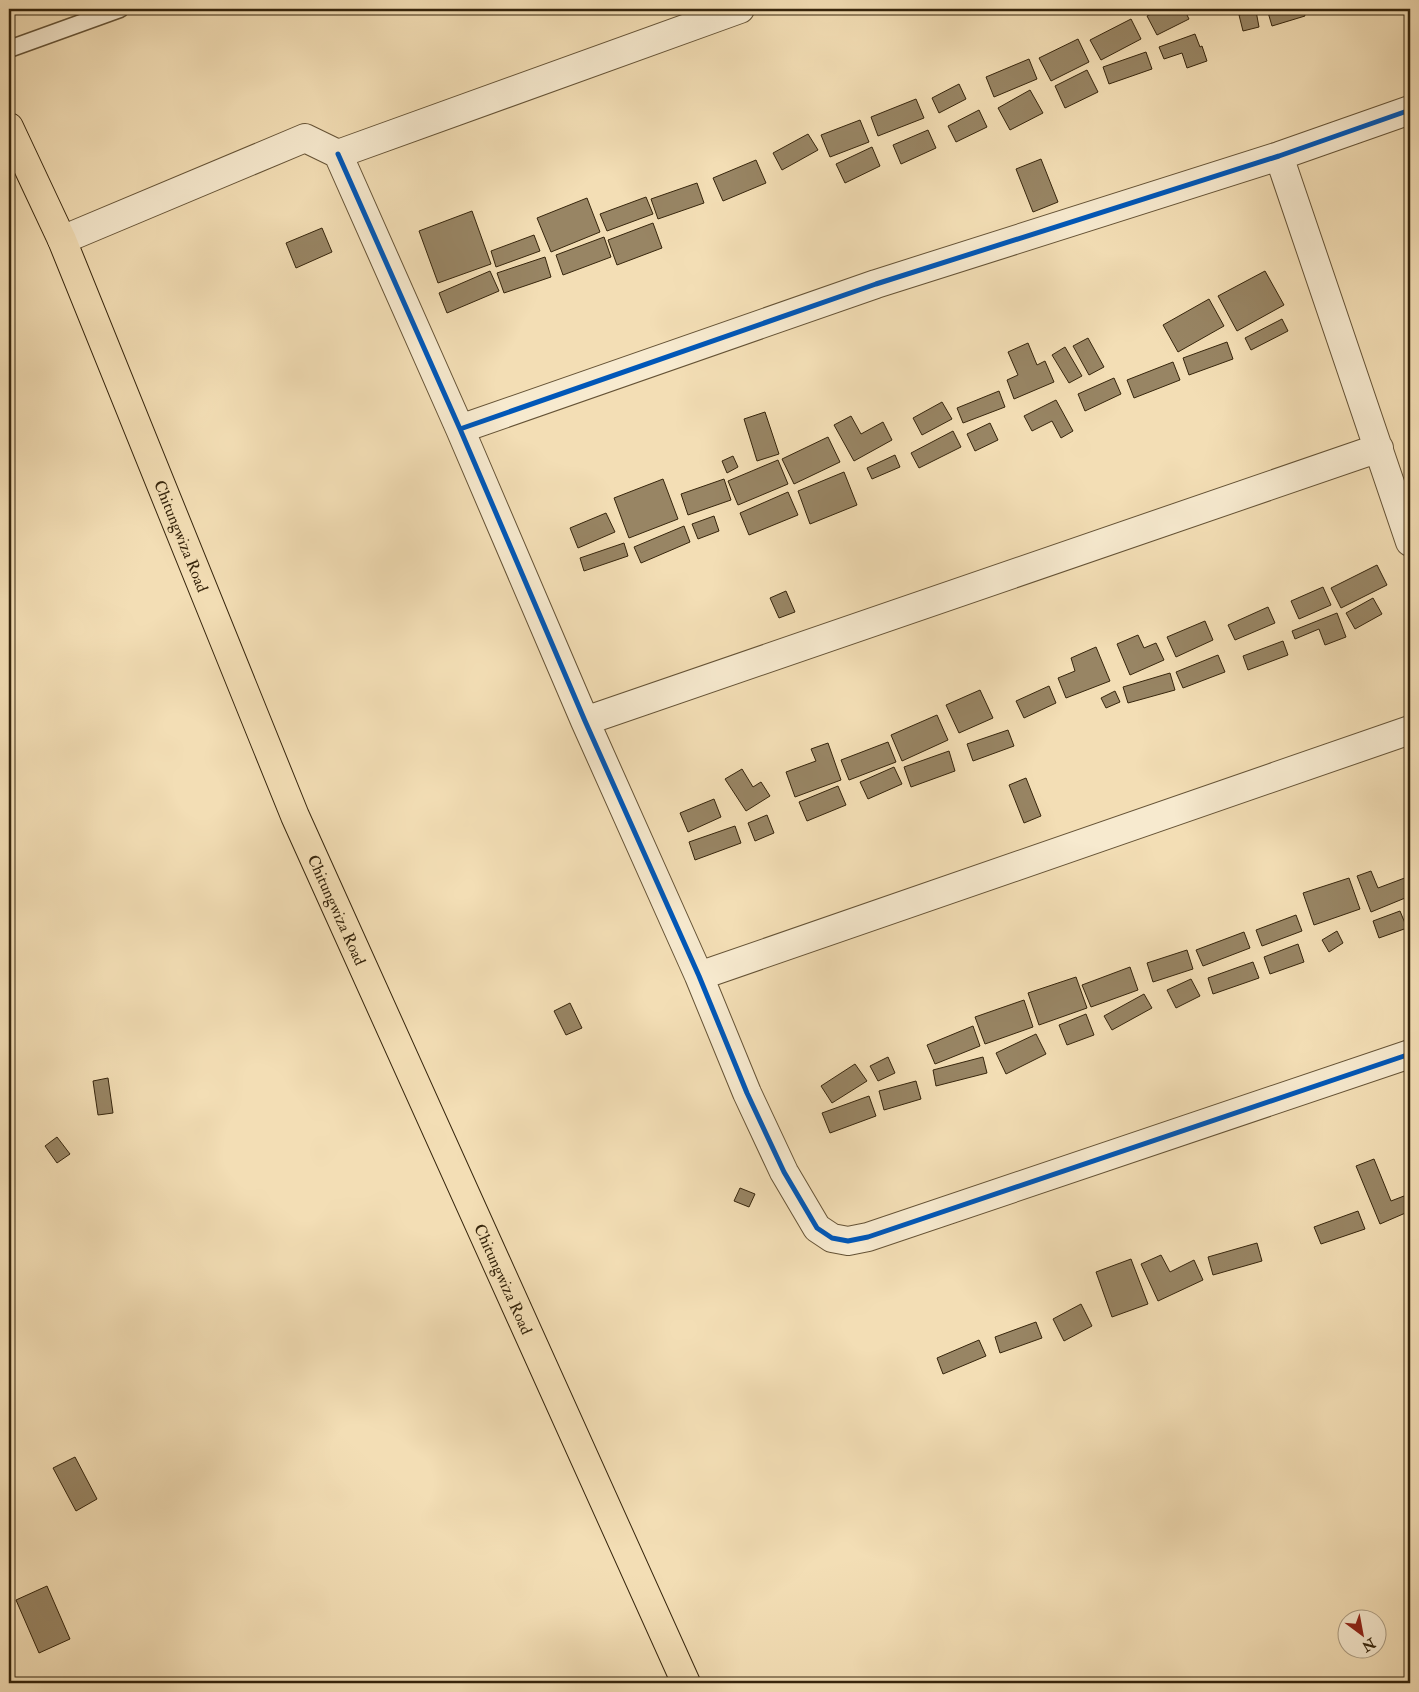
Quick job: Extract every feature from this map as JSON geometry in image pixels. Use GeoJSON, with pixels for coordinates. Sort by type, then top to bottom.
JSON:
{"type":"FeatureCollection","features":[{"type":"Feature","properties":{"kind":"main road","name":"Chitungwiza Road"},"geometry":{"type":"LineString","coordinates":[[9,127],[62,240],[295,816],[686,1683]]}},
{"type":"Feature","properties":{"kind":"street"},"geometry":{"type":"LineString","coordinates":[[338,154],[740,9]]}},
{"type":"Feature","properties":{"kind":"street"},"geometry":{"type":"LineString","coordinates":[[460,429],[876,284],[1279,156],[1410,110]]}},
{"type":"Feature","properties":{"kind":"street"},"geometry":{"type":"LineString","coordinates":[[62,240],[304,138],[338,154],[699,976],[747,1093],[800,1202],[817,1228],[832,1238],[848,1241],[868,1237],[1410,1054]]}},
{"type":"Feature","properties":{"kind":"street"},"geometry":{"type":"LineString","coordinates":[[1279,156],[1410,542]]}},
{"type":"Feature","properties":{"kind":"street"},"geometry":{"type":"LineString","coordinates":[[585,720],[1379,448]]}},
{"type":"Feature","properties":{"kind":"street"},"geometry":{"type":"LineString","coordinates":[[699,976],[1410,730]]}},
{"type":"Feature","properties":{"kind":"lane"},"geometry":{"type":"LineString","coordinates":[[9,49],[120,9]]}},
{"type":"Feature","properties":{"kind":"building"},"geometry":{"type":"Polygon","coordinates":[[[1161,9],[1184,9],[1189,19],[1157,35],[1147,16],[1161,9]]]}},
{"type":"Feature","properties":{"kind":"building"},"geometry":{"type":"Polygon","coordinates":[[[1205,9],[1221,9],[1207,14],[1205,9]]]}},
{"type":"Feature","properties":{"kind":"building"},"geometry":{"type":"Polygon","coordinates":[[[1267,9],[1303,9],[1305,16],[1272,26],[1267,9]]]}},
{"type":"Feature","properties":{"kind":"building"},"geometry":{"type":"Polygon","coordinates":[[[1256,11],[1259,27],[1243,31],[1239,15],[1256,11]]]}},
{"type":"Feature","properties":{"kind":"building"},"geometry":{"type":"Polygon","coordinates":[[[1131,19],[1141,39],[1101,60],[1090,40],[1131,19]]]}},
{"type":"Feature","properties":{"kind":"building"},"geometry":{"type":"Polygon","coordinates":[[[1195,34],[1200,47],[1202,46],[1207,61],[1187,68],[1182,53],[1164,59],[1159,47],[1195,34]]]}},
{"type":"Feature","properties":{"kind":"building"},"geometry":{"type":"Polygon","coordinates":[[[1078,39],[1089,62],[1051,81],[1039,58],[1078,39]]]}},
{"type":"Feature","properties":{"kind":"building"},"geometry":{"type":"Polygon","coordinates":[[[1146,52],[1152,69],[1109,84],[1103,67],[1146,52]]]}},
{"type":"Feature","properties":{"kind":"building"},"geometry":{"type":"Polygon","coordinates":[[[1029,59],[1037,79],[994,97],[986,77],[1029,59]]]}},
{"type":"Feature","properties":{"kind":"building"},"geometry":{"type":"Polygon","coordinates":[[[1087,70],[1098,92],[1065,108],[1055,86],[1087,70]]]}},
{"type":"Feature","properties":{"kind":"building"},"geometry":{"type":"Polygon","coordinates":[[[959,84],[966,99],[939,113],[932,98],[959,84]]]}},
{"type":"Feature","properties":{"kind":"building"},"geometry":{"type":"Polygon","coordinates":[[[1030,90],[1043,113],[1010,130],[998,108],[1030,90]]]}},
{"type":"Feature","properties":{"kind":"building"},"geometry":{"type":"Polygon","coordinates":[[[916,99],[924,118],[878,136],[871,117],[916,99]]]}},
{"type":"Feature","properties":{"kind":"building"},"geometry":{"type":"Polygon","coordinates":[[[979,110],[987,127],[956,142],[948,126],[979,110]]]}},
{"type":"Feature","properties":{"kind":"building"},"geometry":{"type":"Polygon","coordinates":[[[860,120],[869,142],[830,157],[821,135],[860,120]]]}},
{"type":"Feature","properties":{"kind":"building"},"geometry":{"type":"Polygon","coordinates":[[[928,130],[936,148],[901,164],[893,145],[928,130]]]}},
{"type":"Feature","properties":{"kind":"building"},"geometry":{"type":"Polygon","coordinates":[[[808,134],[818,150],[782,170],[773,153],[808,134]]]}},
{"type":"Feature","properties":{"kind":"building"},"geometry":{"type":"Polygon","coordinates":[[[872,147],[880,166],[845,183],[836,164],[872,147]]]}},
{"type":"Feature","properties":{"kind":"building"},"geometry":{"type":"Polygon","coordinates":[[[1041,159],[1058,202],[1033,212],[1016,169],[1041,159]]]}},
{"type":"Feature","properties":{"kind":"building"},"geometry":{"type":"Polygon","coordinates":[[[756,160],[766,183],[723,201],[713,178],[756,160]]]}},
{"type":"Feature","properties":{"kind":"building"},"geometry":{"type":"Polygon","coordinates":[[[697,183],[704,203],[658,219],[651,199],[697,183]]]}},
{"type":"Feature","properties":{"kind":"building"},"geometry":{"type":"Polygon","coordinates":[[[646,197],[653,214],[607,231],[600,214],[646,197]]]}},
{"type":"Feature","properties":{"kind":"building"},"geometry":{"type":"Polygon","coordinates":[[[587,198],[600,232],[551,252],[537,218],[587,198]]]}},
{"type":"Feature","properties":{"kind":"building"},"geometry":{"type":"Polygon","coordinates":[[[472,211],[491,264],[438,283],[419,231],[472,211]]]}},
{"type":"Feature","properties":{"kind":"building"},"geometry":{"type":"Polygon","coordinates":[[[653,223],[662,248],[617,265],[608,240],[653,223]]]}},
{"type":"Feature","properties":{"kind":"building"},"geometry":{"type":"Polygon","coordinates":[[[322,228],[332,252],[296,268],[286,243],[322,228]]]}},
{"type":"Feature","properties":{"kind":"building"},"geometry":{"type":"Polygon","coordinates":[[[534,235],[540,251],[496,267],[491,251],[534,235]]]}},
{"type":"Feature","properties":{"kind":"building"},"geometry":{"type":"Polygon","coordinates":[[[604,237],[611,257],[563,275],[556,255],[604,237]]]}},
{"type":"Feature","properties":{"kind":"building"},"geometry":{"type":"Polygon","coordinates":[[[545,257],[551,277],[504,293],[497,273],[545,257]]]}},
{"type":"Feature","properties":{"kind":"building"},"geometry":{"type":"Polygon","coordinates":[[[490,271],[499,291],[447,313],[439,293],[490,271]]]}},
{"type":"Feature","properties":{"kind":"building"},"geometry":{"type":"Polygon","coordinates":[[[1265,271],[1284,305],[1237,331],[1218,296],[1265,271]]]}},
{"type":"Feature","properties":{"kind":"building"},"geometry":{"type":"Polygon","coordinates":[[[1209,299],[1224,326],[1178,352],[1163,325],[1209,299]]]}},
{"type":"Feature","properties":{"kind":"building"},"geometry":{"type":"Polygon","coordinates":[[[1282,319],[1288,331],[1251,350],[1245,338],[1282,319]]]}},
{"type":"Feature","properties":{"kind":"building"},"geometry":{"type":"Polygon","coordinates":[[[1088,338],[1104,367],[1089,375],[1073,346],[1088,338]]]}},
{"type":"Feature","properties":{"kind":"building"},"geometry":{"type":"Polygon","coordinates":[[[1227,342],[1233,359],[1189,375],[1183,358],[1227,342]]]}},
{"type":"Feature","properties":{"kind":"building"},"geometry":{"type":"Polygon","coordinates":[[[1028,343],[1037,365],[1045,361],[1054,382],[1014,399],[1007,380],[1018,375],[1008,352],[1028,343]]]}},
{"type":"Feature","properties":{"kind":"building"},"geometry":{"type":"Polygon","coordinates":[[[1065,347],[1082,376],[1069,383],[1052,355],[1065,347]]]}},
{"type":"Feature","properties":{"kind":"building"},"geometry":{"type":"Polygon","coordinates":[[[1173,362],[1180,380],[1134,398],[1127,380],[1173,362]]]}},
{"type":"Feature","properties":{"kind":"building"},"geometry":{"type":"Polygon","coordinates":[[[1114,378],[1121,394],[1085,411],[1078,394],[1114,378]]]}},
{"type":"Feature","properties":{"kind":"building"},"geometry":{"type":"Polygon","coordinates":[[[999,391],[1005,407],[963,423],[957,408],[999,391]]]}},
{"type":"Feature","properties":{"kind":"building"},"geometry":{"type":"Polygon","coordinates":[[[1056,400],[1073,431],[1061,438],[1052,421],[1032,431],[1024,416],[1056,400]]]}},
{"type":"Feature","properties":{"kind":"building"},"geometry":{"type":"Polygon","coordinates":[[[942,402],[952,419],[922,435],[913,418],[942,402]]]}},
{"type":"Feature","properties":{"kind":"building"},"geometry":{"type":"Polygon","coordinates":[[[765,412],[779,454],[757,461],[744,419],[765,412]]]}},
{"type":"Feature","properties":{"kind":"building"},"geometry":{"type":"Polygon","coordinates":[[[851,416],[861,434],[883,422],[892,440],[854,461],[834,425],[851,416]]]}},
{"type":"Feature","properties":{"kind":"building"},"geometry":{"type":"Polygon","coordinates":[[[990,423],[998,440],[975,451],[967,434],[990,423]]]}},
{"type":"Feature","properties":{"kind":"building"},"geometry":{"type":"Polygon","coordinates":[[[953,431],[961,447],[919,468],[911,453],[953,431]]]}},
{"type":"Feature","properties":{"kind":"building"},"geometry":{"type":"Polygon","coordinates":[[[828,437],[840,462],[794,484],[782,459],[828,437]]]}},
{"type":"Feature","properties":{"kind":"building"},"geometry":{"type":"Polygon","coordinates":[[[895,455],[900,467],[872,479],[867,468],[895,455]]]}},
{"type":"Feature","properties":{"kind":"building"},"geometry":{"type":"Polygon","coordinates":[[[733,456],[738,467],[727,473],[722,461],[733,456]]]}},
{"type":"Feature","properties":{"kind":"building"},"geometry":{"type":"Polygon","coordinates":[[[778,460],[788,484],[738,505],[728,481],[778,460]]]}},
{"type":"Feature","properties":{"kind":"building"},"geometry":{"type":"Polygon","coordinates":[[[844,472],[857,505],[810,524],[798,491],[844,472]]]}},
{"type":"Feature","properties":{"kind":"building"},"geometry":{"type":"Polygon","coordinates":[[[663,479],[678,519],[629,538],[614,498],[663,479]]]}},
{"type":"Feature","properties":{"kind":"building"},"geometry":{"type":"Polygon","coordinates":[[[724,479],[731,500],[688,515],[681,494],[724,479]]]}},
{"type":"Feature","properties":{"kind":"building"},"geometry":{"type":"Polygon","coordinates":[[[788,492],[798,515],[749,535],[740,513],[788,492]]]}},
{"type":"Feature","properties":{"kind":"building"},"geometry":{"type":"Polygon","coordinates":[[[606,513],[615,532],[578,548],[570,528],[606,513]]]}},
{"type":"Feature","properties":{"kind":"building"},"geometry":{"type":"Polygon","coordinates":[[[714,516],[719,531],[698,539],[692,524],[714,516]]]}},
{"type":"Feature","properties":{"kind":"building"},"geometry":{"type":"Polygon","coordinates":[[[684,526],[690,542],[641,563],[634,547],[684,526]]]}},
{"type":"Feature","properties":{"kind":"building"},"geometry":{"type":"Polygon","coordinates":[[[624,543],[628,556],[584,571],[580,558],[624,543]]]}},
{"type":"Feature","properties":{"kind":"building"},"geometry":{"type":"Polygon","coordinates":[[[1377,565],[1387,585],[1341,608],[1331,588],[1377,565]]]}},
{"type":"Feature","properties":{"kind":"building"},"geometry":{"type":"Polygon","coordinates":[[[1323,587],[1331,605],[1299,619],[1291,601],[1323,587]]]}},
{"type":"Feature","properties":{"kind":"building"},"geometry":{"type":"Polygon","coordinates":[[[786,591],[795,612],[779,618],[770,598],[786,591]]]}},
{"type":"Feature","properties":{"kind":"building"},"geometry":{"type":"Polygon","coordinates":[[[1373,598],[1382,614],[1355,629],[1346,613],[1373,598]]]}},
{"type":"Feature","properties":{"kind":"building"},"geometry":{"type":"Polygon","coordinates":[[[1268,607],[1275,623],[1235,640],[1228,625],[1268,607]]]}},
{"type":"Feature","properties":{"kind":"building"},"geometry":{"type":"Polygon","coordinates":[[[1337,613],[1346,637],[1325,645],[1319,629],[1295,639],[1292,631],[1337,613]]]}},
{"type":"Feature","properties":{"kind":"building"},"geometry":{"type":"Polygon","coordinates":[[[1205,621],[1213,640],[1176,657],[1167,637],[1205,621]]]}},
{"type":"Feature","properties":{"kind":"building"},"geometry":{"type":"Polygon","coordinates":[[[1138,635],[1144,648],[1156,643],[1164,660],[1130,675],[1117,644],[1138,635]]]}},
{"type":"Feature","properties":{"kind":"building"},"geometry":{"type":"Polygon","coordinates":[[[1283,641],[1288,655],[1248,670],[1243,656],[1283,641]]]}},
{"type":"Feature","properties":{"kind":"building"},"geometry":{"type":"Polygon","coordinates":[[[1096,647],[1110,681],[1066,698],[1058,678],[1075,671],[1071,658],[1096,647]]]}},
{"type":"Feature","properties":{"kind":"building"},"geometry":{"type":"Polygon","coordinates":[[[1218,655],[1225,672],[1183,688],[1176,672],[1218,655]]]}},
{"type":"Feature","properties":{"kind":"building"},"geometry":{"type":"Polygon","coordinates":[[[1170,673],[1175,690],[1128,703],[1123,687],[1170,673]]]}},
{"type":"Feature","properties":{"kind":"building"},"geometry":{"type":"Polygon","coordinates":[[[1049,686],[1056,703],[1024,718],[1016,701],[1049,686]]]}},
{"type":"Feature","properties":{"kind":"building"},"geometry":{"type":"Polygon","coordinates":[[[980,690],[993,718],[959,733],[946,705],[980,690]]]}},
{"type":"Feature","properties":{"kind":"building"},"geometry":{"type":"Polygon","coordinates":[[[1115,691],[1120,702],[1106,708],[1101,698],[1115,691]]]}},
{"type":"Feature","properties":{"kind":"building"},"geometry":{"type":"Polygon","coordinates":[[[937,715],[948,740],[902,761],[891,735],[937,715]]]}},
{"type":"Feature","properties":{"kind":"building"},"geometry":{"type":"Polygon","coordinates":[[[1008,730],[1014,746],[973,761],[967,744],[1008,730]]]}},
{"type":"Feature","properties":{"kind":"building"},"geometry":{"type":"Polygon","coordinates":[[[888,742],[896,762],[849,780],[841,760],[888,742]]]}},
{"type":"Feature","properties":{"kind":"building"},"geometry":{"type":"Polygon","coordinates":[[[828,743],[841,780],[795,797],[786,772],[816,761],[811,749],[828,743]]]}},
{"type":"Feature","properties":{"kind":"building"},"geometry":{"type":"Polygon","coordinates":[[[949,751],[955,771],[911,787],[904,767],[949,751]]]}},
{"type":"Feature","properties":{"kind":"building"},"geometry":{"type":"Polygon","coordinates":[[[894,767],[902,784],[868,799],[860,782],[894,767]]]}},
{"type":"Feature","properties":{"kind":"building"},"geometry":{"type":"Polygon","coordinates":[[[742,769],[753,787],[761,782],[770,796],[746,811],[725,779],[742,769]]]}},
{"type":"Feature","properties":{"kind":"building"},"geometry":{"type":"Polygon","coordinates":[[[1026,778],[1041,816],[1024,823],[1009,785],[1026,778]]]}},
{"type":"Feature","properties":{"kind":"building"},"geometry":{"type":"Polygon","coordinates":[[[838,786],[846,805],[807,821],[799,802],[838,786]]]}},
{"type":"Feature","properties":{"kind":"building"},"geometry":{"type":"Polygon","coordinates":[[[714,799],[721,817],[688,832],[680,813],[714,799]]]}},
{"type":"Feature","properties":{"kind":"building"},"geometry":{"type":"Polygon","coordinates":[[[767,815],[774,833],[755,841],[748,823],[767,815]]]}},
{"type":"Feature","properties":{"kind":"building"},"geometry":{"type":"Polygon","coordinates":[[[735,826],[741,843],[695,860],[689,842],[735,826]]]}},
{"type":"Feature","properties":{"kind":"building"},"geometry":{"type":"Polygon","coordinates":[[[1371,871],[1378,888],[1410,876],[1410,896],[1371,912],[1357,876],[1371,871]]]}},
{"type":"Feature","properties":{"kind":"building"},"geometry":{"type":"Polygon","coordinates":[[[1349,878],[1360,909],[1314,925],[1303,893],[1349,878]]]}},
{"type":"Feature","properties":{"kind":"building"},"geometry":{"type":"Polygon","coordinates":[[[1400,911],[1407,928],[1379,938],[1373,921],[1400,911]]]}},
{"type":"Feature","properties":{"kind":"building"},"geometry":{"type":"Polygon","coordinates":[[[1296,915],[1302,931],[1262,946],[1256,930],[1296,915]]]}},
{"type":"Feature","properties":{"kind":"building"},"geometry":{"type":"Polygon","coordinates":[[[1337,931],[1343,943],[1329,952],[1322,940],[1337,931]]]}},
{"type":"Feature","properties":{"kind":"building"},"geometry":{"type":"Polygon","coordinates":[[[1244,932],[1250,948],[1203,966],[1196,950],[1244,932]]]}},
{"type":"Feature","properties":{"kind":"building"},"geometry":{"type":"Polygon","coordinates":[[[1298,944],[1304,962],[1270,974],[1264,957],[1298,944]]]}},
{"type":"Feature","properties":{"kind":"building"},"geometry":{"type":"Polygon","coordinates":[[[1187,950],[1193,969],[1153,982],[1147,963],[1187,950]]]}},
{"type":"Feature","properties":{"kind":"building"},"geometry":{"type":"Polygon","coordinates":[[[1253,962],[1259,978],[1213,994],[1208,978],[1253,962]]]}},
{"type":"Feature","properties":{"kind":"building"},"geometry":{"type":"Polygon","coordinates":[[[1130,967],[1138,990],[1091,1007],[1082,985],[1130,967]]]}},
{"type":"Feature","properties":{"kind":"building"},"geometry":{"type":"Polygon","coordinates":[[[1076,977],[1087,1008],[1039,1025],[1028,993],[1076,977]]]}},
{"type":"Feature","properties":{"kind":"building"},"geometry":{"type":"Polygon","coordinates":[[[1191,979],[1200,996],[1176,1008],[1167,990],[1191,979]]]}},
{"type":"Feature","properties":{"kind":"building"},"geometry":{"type":"Polygon","coordinates":[[[1144,994],[1152,1008],[1112,1030],[1104,1016],[1144,994]]]}},
{"type":"Feature","properties":{"kind":"building"},"geometry":{"type":"Polygon","coordinates":[[[1024,1000],[1033,1027],[985,1044],[975,1017],[1024,1000]]]}},
{"type":"Feature","properties":{"kind":"building"},"geometry":{"type":"Polygon","coordinates":[[[570,1003],[582,1028],[566,1035],[554,1011],[570,1003]]]}},
{"type":"Feature","properties":{"kind":"building"},"geometry":{"type":"Polygon","coordinates":[[[1086,1014],[1094,1035],[1067,1045],[1059,1025],[1086,1014]]]}},
{"type":"Feature","properties":{"kind":"building"},"geometry":{"type":"Polygon","coordinates":[[[973,1026],[980,1046],[935,1064],[927,1045],[973,1026]]]}},
{"type":"Feature","properties":{"kind":"building"},"geometry":{"type":"Polygon","coordinates":[[[1036,1034],[1046,1054],[1006,1074],[996,1053],[1036,1034]]]}},
{"type":"Feature","properties":{"kind":"building"},"geometry":{"type":"Polygon","coordinates":[[[888,1057],[895,1073],[878,1081],[870,1066],[888,1057]]]}},
{"type":"Feature","properties":{"kind":"building"},"geometry":{"type":"Polygon","coordinates":[[[983,1057],[987,1073],[936,1086],[933,1070],[983,1057]]]}},
{"type":"Feature","properties":{"kind":"building"},"geometry":{"type":"Polygon","coordinates":[[[855,1064],[867,1081],[832,1103],[821,1086],[855,1064]]]}},
{"type":"Feature","properties":{"kind":"building"},"geometry":{"type":"Polygon","coordinates":[[[108,1078],[113,1113],[98,1115],[93,1081],[108,1078]]]}},
{"type":"Feature","properties":{"kind":"building"},"geometry":{"type":"Polygon","coordinates":[[[916,1081],[921,1099],[884,1110],[879,1091],[916,1081]]]}},
{"type":"Feature","properties":{"kind":"building"},"geometry":{"type":"Polygon","coordinates":[[[869,1096],[876,1116],[830,1133],[822,1113],[869,1096]]]}},
{"type":"Feature","properties":{"kind":"building"},"geometry":{"type":"Polygon","coordinates":[[[57,1137],[70,1154],[57,1163],[45,1146],[57,1137]]]}},
{"type":"Feature","properties":{"kind":"building"},"geometry":{"type":"Polygon","coordinates":[[[1374,1159],[1391,1201],[1404,1196],[1410,1211],[1380,1224],[1356,1166],[1374,1159]]]}},
{"type":"Feature","properties":{"kind":"building"},"geometry":{"type":"Polygon","coordinates":[[[740,1188],[755,1194],[749,1207],[734,1201],[740,1188]]]}},
{"type":"Feature","properties":{"kind":"building"},"geometry":{"type":"Polygon","coordinates":[[[1358,1211],[1365,1229],[1321,1244],[1314,1227],[1358,1211]]]}},
{"type":"Feature","properties":{"kind":"building"},"geometry":{"type":"Polygon","coordinates":[[[1257,1243],[1262,1261],[1213,1275],[1208,1257],[1257,1243]]]}},
{"type":"Feature","properties":{"kind":"building"},"geometry":{"type":"Polygon","coordinates":[[[1161,1255],[1170,1272],[1194,1260],[1203,1280],[1158,1301],[1141,1264],[1161,1255]]]}},
{"type":"Feature","properties":{"kind":"building"},"geometry":{"type":"Polygon","coordinates":[[[1131,1259],[1148,1304],[1112,1317],[1096,1272],[1131,1259]]]}},
{"type":"Feature","properties":{"kind":"building"},"geometry":{"type":"Polygon","coordinates":[[[1081,1304],[1092,1326],[1064,1341],[1053,1319],[1081,1304]]]}},
{"type":"Feature","properties":{"kind":"building"},"geometry":{"type":"Polygon","coordinates":[[[1036,1322],[1042,1338],[1000,1353],[995,1337],[1036,1322]]]}},
{"type":"Feature","properties":{"kind":"building"},"geometry":{"type":"Polygon","coordinates":[[[979,1340],[986,1356],[943,1374],[937,1358],[979,1340]]]}},
{"type":"Feature","properties":{"kind":"building"},"geometry":{"type":"Polygon","coordinates":[[[75,1457],[97,1499],[76,1511],[53,1468],[75,1457]]]}},
{"type":"Feature","properties":{"kind":"building"},"geometry":{"type":"Polygon","coordinates":[[[47,1586],[70,1639],[39,1653],[16,1600],[47,1586]]]}},
{"type":"Feature","properties":{"kind":"cycle path"},"geometry":{"type":"LineString","coordinates":[[460,429],[876,284],[1279,156],[1410,110]]}},
{"type":"Feature","properties":{"kind":"cycle path"},"geometry":{"type":"LineString","coordinates":[[338,154],[460,429],[585,721],[699,976],[747,1093],[784,1172],[817,1228],[832,1238],[848,1241],[868,1237],[1410,1054]]}}]}
